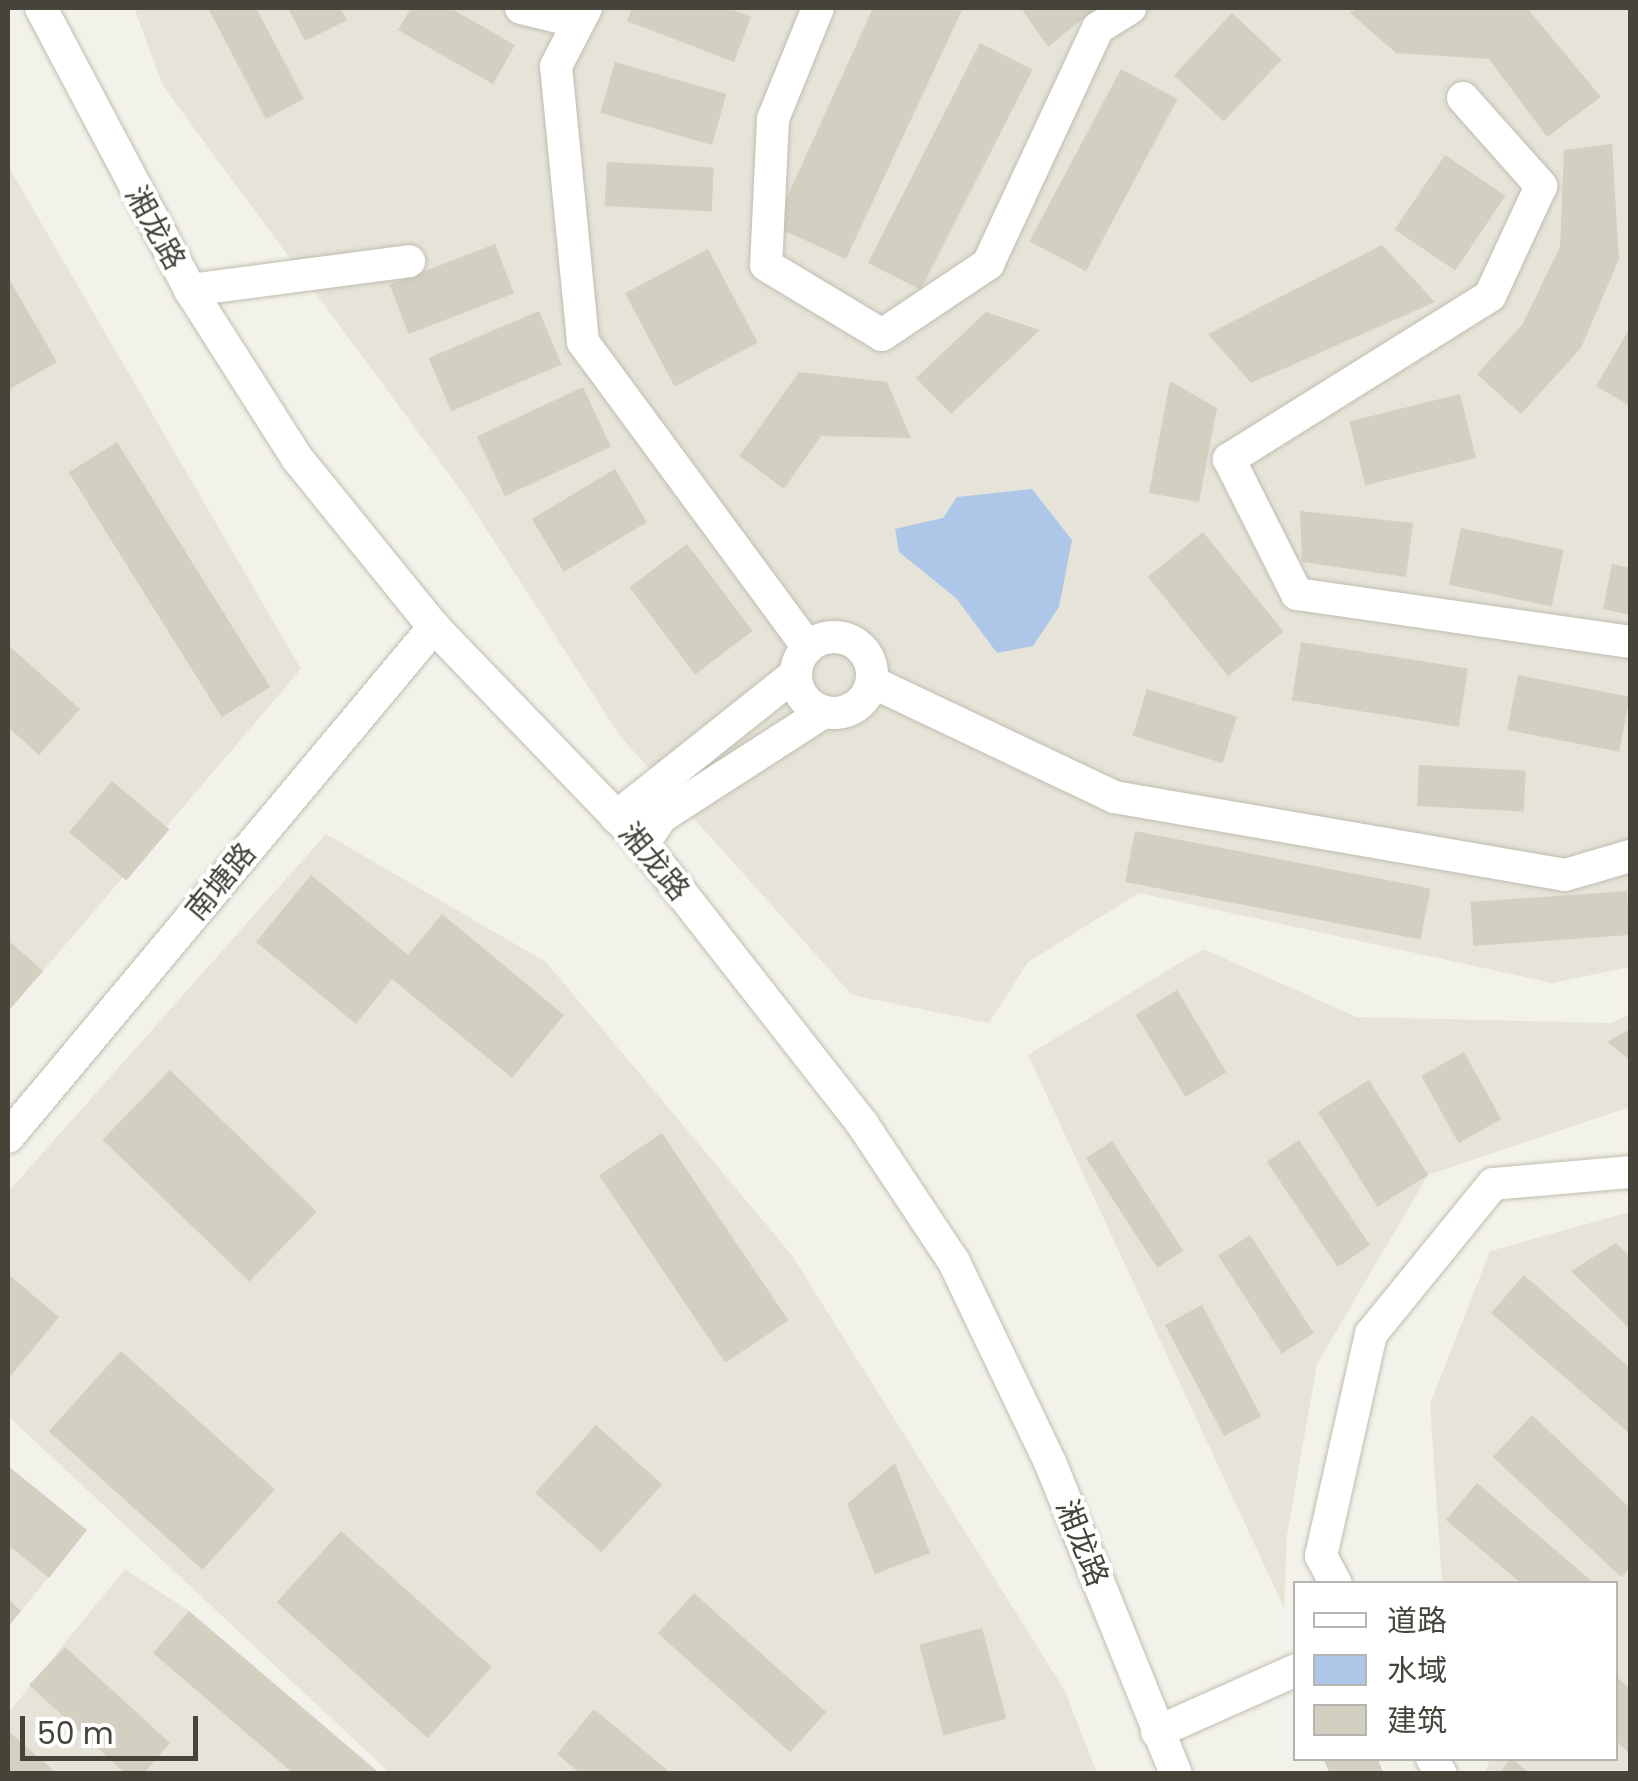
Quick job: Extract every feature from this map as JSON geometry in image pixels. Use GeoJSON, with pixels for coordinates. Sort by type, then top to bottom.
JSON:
{"type":"FeatureCollection","features":[{"type":"Feature","properties":{"kind":"street","name":"湘龙路"},"geometry":{"type":"LineString","coordinates":[[40,8],[190,290],[297,458],[434,627],[643,844],[863,1125],[954,1262],[1050,1462],[1176,1774]]}},
{"type":"Feature","properties":{"kind":"street"},"geometry":{"type":"LineString","coordinates":[[521,8],[582,15],[556,66],[583,342],[802,661],[806,701],[824,712]]}},
{"type":"Feature","properties":{"kind":"street"},"geometry":{"type":"LineString","coordinates":[[818,8],[774,119],[766,265],[882,335],[988,264],[1098,28],[1130,8]]}},
{"type":"Feature","properties":{"kind":"street"},"geometry":{"type":"LineString","coordinates":[[1463,98],[1541,186],[1490,296],[1229,459],[1297,594],[1630,642]]}},
{"type":"Feature","properties":{"kind":"street"},"geometry":{"type":"LineString","coordinates":[[190,290],[409,260]]}},
{"type":"Feature","properties":{"kind":"street","name":"南塘路"},"geometry":{"type":"LineString","coordinates":[[8,1138],[434,627]]}},
{"type":"Feature","properties":{"kind":"street"},"geometry":{"type":"LineString","coordinates":[[616,817],[829,637],[854,642],[872,682],[1114,796],[1565,875],[1630,856]]}},
{"type":"Feature","properties":{"kind":"street"},"geometry":{"type":"LineString","coordinates":[[643,844],[661,816],[824,712],[854,709],[872,682]]}},
{"type":"Feature","properties":{"kind":"street"},"geometry":{"type":"LineString","coordinates":[[1334,1581],[1321,1556],[1371,1334],[1493,1184],[1630,1172]]}},
{"type":"Feature","properties":{"kind":"street"},"geometry":{"type":"LineString","coordinates":[[1157,1732],[1293,1671]]}},
{"type":"Feature","properties":{"kind":"shaded area"},"geometry":{"type":"Polygon","coordinates":[[[134,8],[1630,8],[1630,967],[1552,983],[1139,893],[1028,962],[989,1023],[852,995],[620,736],[463,493],[163,86],[134,8]]]}},
{"type":"Feature","properties":{"kind":"shaded area"},"geometry":{"type":"Polygon","coordinates":[[[8,166],[301,669],[8,1012],[8,166]]]}},
{"type":"Feature","properties":{"kind":"shaded area"},"geometry":{"type":"Polygon","coordinates":[[[326,834],[546,962],[791,1254],[1065,1691],[1097,1773],[390,1773],[8,1416],[8,1192],[326,834]]]}},
{"type":"Feature","properties":{"kind":"shaded area"},"geometry":{"type":"Polygon","coordinates":[[[1203,949],[1357,1017],[1612,1023],[1630,1014],[1630,1107],[1428,1175],[1317,1364],[1287,1535],[1284,1608],[1028,1055],[1203,949]]]}},
{"type":"Feature","properties":{"kind":"shaded area"},"geometry":{"type":"Polygon","coordinates":[[[1630,1212],[1630,1773],[1485,1773],[1489,1761],[1618,1761],[1618,1581],[1442,1581],[1430,1404],[1490,1251],[1630,1212]]]}},
{"type":"Feature","properties":{"kind":"shaded area"},"geometry":{"type":"Polygon","coordinates":[[[8,1466],[87,1530],[8,1627],[8,1466]]]}},
{"type":"Feature","properties":{"kind":"shaded area"},"geometry":{"type":"Polygon","coordinates":[[[125,1569],[189,1611],[380,1773],[8,1773],[8,1713],[125,1569]]]}},
{"type":"Feature","properties":{"kind":"water"},"geometry":{"type":"Polygon","coordinates":[[[1032,489],[1072,540],[1059,607],[1033,646],[997,653],[956,598],[899,552],[895,529],[943,518],[957,497],[1032,489]]]}},
{"type":"Feature","properties":{"kind":"building"},"geometry":{"type":"Polygon","coordinates":[[[208,8],[256,8],[304,99],[266,119],[208,8]]]}},
{"type":"Feature","properties":{"kind":"building"},"geometry":{"type":"Polygon","coordinates":[[[288,8],[340,8],[347,20],[305,41],[288,8]]]}},
{"type":"Feature","properties":{"kind":"building"},"geometry":{"type":"Polygon","coordinates":[[[411,8],[450,8],[515,45],[493,84],[398,30],[411,8]]]}},
{"type":"Feature","properties":{"kind":"building"},"geometry":{"type":"Polygon","coordinates":[[[632,8],[728,8],[751,17],[734,62],[627,21],[632,8]]]}},
{"type":"Feature","properties":{"kind":"building"},"geometry":{"type":"Polygon","coordinates":[[[873,8],[963,8],[846,259],[774,226],[873,8]]]}},
{"type":"Feature","properties":{"kind":"building"},"geometry":{"type":"Polygon","coordinates":[[[1021,8],[1096,8],[1048,47],[1021,8]]]}},
{"type":"Feature","properties":{"kind":"building"},"geometry":{"type":"Polygon","coordinates":[[[1361,8],[1527,8],[1601,97],[1547,137],[1489,59],[1396,53],[1349,12],[1361,8]]]}},
{"type":"Feature","properties":{"kind":"building"},"geometry":{"type":"Polygon","coordinates":[[[1232,13],[1282,59],[1224,122],[1174,75],[1232,13]]]}},
{"type":"Feature","properties":{"kind":"building"},"geometry":{"type":"Polygon","coordinates":[[[980,43],[1033,70],[920,290],[868,263],[980,43]]]}},
{"type":"Feature","properties":{"kind":"building"},"geometry":{"type":"Polygon","coordinates":[[[615,62],[727,94],[712,145],[600,113],[615,62]]]}},
{"type":"Feature","properties":{"kind":"building"},"geometry":{"type":"Polygon","coordinates":[[[1121,69],[1178,99],[1086,271],[1029,241],[1121,69]]]}},
{"type":"Feature","properties":{"kind":"building"},"geometry":{"type":"Polygon","coordinates":[[[1612,144],[1619,259],[1581,348],[1521,414],[1477,374],[1522,325],[1560,247],[1564,150],[1612,144]]]}},
{"type":"Feature","properties":{"kind":"building"},"geometry":{"type":"Polygon","coordinates":[[[1445,155],[1506,196],[1455,270],[1395,230],[1445,155]]]}},
{"type":"Feature","properties":{"kind":"building"},"geometry":{"type":"Polygon","coordinates":[[[607,162],[714,168],[712,212],[605,206],[607,162]]]}},
{"type":"Feature","properties":{"kind":"building"},"geometry":{"type":"Polygon","coordinates":[[[495,244],[514,293],[408,334],[390,284],[495,244]]]}},
{"type":"Feature","properties":{"kind":"building"},"geometry":{"type":"Polygon","coordinates":[[[1382,245],[1435,302],[1251,383],[1208,334],[1382,245]]]}},
{"type":"Feature","properties":{"kind":"building"},"geometry":{"type":"Polygon","coordinates":[[[708,249],[758,343],[675,387],[625,293],[708,249]]]}},
{"type":"Feature","properties":{"kind":"building"},"geometry":{"type":"Polygon","coordinates":[[[8,277],[57,362],[8,390],[8,277]]]}},
{"type":"Feature","properties":{"kind":"building"},"geometry":{"type":"Polygon","coordinates":[[[539,311],[562,364],[451,411],[429,358],[539,311]]]}},
{"type":"Feature","properties":{"kind":"building"},"geometry":{"type":"Polygon","coordinates":[[[986,312],[1040,330],[951,414],[916,378],[986,312]]]}},
{"type":"Feature","properties":{"kind":"building"},"geometry":{"type":"Polygon","coordinates":[[[1630,328],[1630,406],[1596,386],[1630,328]]]}},
{"type":"Feature","properties":{"kind":"building"},"geometry":{"type":"Polygon","coordinates":[[[799,372],[887,382],[911,438],[821,436],[784,489],[739,456],[799,372]]]}},
{"type":"Feature","properties":{"kind":"building"},"geometry":{"type":"Polygon","coordinates":[[[1170,381],[1217,408],[1199,502],[1149,493],[1170,381]]]}},
{"type":"Feature","properties":{"kind":"building"},"geometry":{"type":"Polygon","coordinates":[[[583,387],[611,447],[505,496],[477,436],[583,387]]]}},
{"type":"Feature","properties":{"kind":"building"},"geometry":{"type":"Polygon","coordinates":[[[1460,394],[1476,458],[1365,486],[1349,422],[1460,394]]]}},
{"type":"Feature","properties":{"kind":"building"},"geometry":{"type":"Polygon","coordinates":[[[117,442],[270,687],[222,717],[69,472],[117,442]]]}},
{"type":"Feature","properties":{"kind":"building"},"geometry":{"type":"Polygon","coordinates":[[[615,469],[647,522],[564,572],[532,519],[615,469]]]}},
{"type":"Feature","properties":{"kind":"building"},"geometry":{"type":"Polygon","coordinates":[[[1300,511],[1413,523],[1406,577],[1302,562],[1300,511]]]}},
{"type":"Feature","properties":{"kind":"building"},"geometry":{"type":"Polygon","coordinates":[[[1461,528],[1564,550],[1552,607],[1449,585],[1461,528]]]}},
{"type":"Feature","properties":{"kind":"building"},"geometry":{"type":"Polygon","coordinates":[[[1203,532],[1284,631],[1228,676],[1148,577],[1203,532]]]}},
{"type":"Feature","properties":{"kind":"building"},"geometry":{"type":"Polygon","coordinates":[[[687,544],[753,631],[695,674],[629,587],[687,544]]]}},
{"type":"Feature","properties":{"kind":"building"},"geometry":{"type":"Polygon","coordinates":[[[1612,564],[1630,568],[1630,615],[1603,609],[1612,564]]]}},
{"type":"Feature","properties":{"kind":"building"},"geometry":{"type":"Polygon","coordinates":[[[1301,642],[1468,668],[1459,727],[1292,700],[1301,642]]]}},
{"type":"Feature","properties":{"kind":"building"},"geometry":{"type":"Polygon","coordinates":[[[8,645],[80,709],[39,755],[8,727],[8,645]]]}},
{"type":"Feature","properties":{"kind":"building"},"geometry":{"type":"Polygon","coordinates":[[[1518,675],[1630,697],[1619,752],[1507,730],[1518,675]]]}},
{"type":"Feature","properties":{"kind":"building"},"geometry":{"type":"Polygon","coordinates":[[[1147,689],[1237,716],[1223,763],[1133,736],[1147,689]]]}},
{"type":"Feature","properties":{"kind":"building"},"geometry":{"type":"Polygon","coordinates":[[[1419,765],[1526,771],[1524,812],[1417,806],[1419,765]]]}},
{"type":"Feature","properties":{"kind":"building"},"geometry":{"type":"Polygon","coordinates":[[[112,781],[169,829],[126,881],[69,832],[112,781]]]}},
{"type":"Feature","properties":{"kind":"building"},"geometry":{"type":"Polygon","coordinates":[[[1135,831],[1430,888],[1421,939],[1125,882],[1135,831]]]}},
{"type":"Feature","properties":{"kind":"building"},"geometry":{"type":"Polygon","coordinates":[[[311,875],[408,955],[442,914],[564,1015],[512,1078],[392,979],[356,1024],[256,942],[311,875]]]}},
{"type":"Feature","properties":{"kind":"building"},"geometry":{"type":"Polygon","coordinates":[[[1627,891],[1630,935],[1473,946],[1470,902],[1627,891]]]}},
{"type":"Feature","properties":{"kind":"building"},"geometry":{"type":"Polygon","coordinates":[[[8,940],[43,971],[8,1011],[8,940]]]}},
{"type":"Feature","properties":{"kind":"building"},"geometry":{"type":"Polygon","coordinates":[[[1177,990],[1226,1072],[1185,1097],[1136,1015],[1177,990]]]}},
{"type":"Feature","properties":{"kind":"building"},"geometry":{"type":"Polygon","coordinates":[[[1630,1029],[1630,1060],[1607,1042],[1630,1029]]]}},
{"type":"Feature","properties":{"kind":"building"},"geometry":{"type":"Polygon","coordinates":[[[1464,1052],[1501,1119],[1458,1143],[1421,1076],[1464,1052]]]}},
{"type":"Feature","properties":{"kind":"building"},"geometry":{"type":"Polygon","coordinates":[[[170,1070],[317,1212],[249,1281],[103,1140],[170,1070]]]}},
{"type":"Feature","properties":{"kind":"building"},"geometry":{"type":"Polygon","coordinates":[[[1369,1080],[1428,1175],[1377,1207],[1318,1112],[1369,1080]]]}},
{"type":"Feature","properties":{"kind":"building"},"geometry":{"type":"Polygon","coordinates":[[[662,1133],[788,1320],[725,1363],[599,1175],[662,1133]]]}},
{"type":"Feature","properties":{"kind":"building"},"geometry":{"type":"Polygon","coordinates":[[[1299,1140],[1370,1245],[1338,1267],[1267,1162],[1299,1140]]]}},
{"type":"Feature","properties":{"kind":"building"},"geometry":{"type":"Polygon","coordinates":[[[1112,1141],[1183,1251],[1157,1268],[1086,1158],[1112,1141]]]}},
{"type":"Feature","properties":{"kind":"building"},"geometry":{"type":"Polygon","coordinates":[[[1250,1235],[1314,1333],[1282,1354],[1218,1256],[1250,1235]]]}},
{"type":"Feature","properties":{"kind":"building"},"geometry":{"type":"Polygon","coordinates":[[[1616,1243],[1630,1257],[1630,1329],[1571,1271],[1616,1243]]]}},
{"type":"Feature","properties":{"kind":"building"},"geometry":{"type":"Polygon","coordinates":[[[8,1274],[59,1317],[8,1379],[8,1274]]]}},
{"type":"Feature","properties":{"kind":"building"},"geometry":{"type":"Polygon","coordinates":[[[1524,1275],[1630,1368],[1630,1434],[1491,1313],[1524,1275]]]}},
{"type":"Feature","properties":{"kind":"building"},"geometry":{"type":"Polygon","coordinates":[[[1202,1305],[1261,1416],[1224,1436],[1165,1325],[1202,1305]]]}},
{"type":"Feature","properties":{"kind":"building"},"geometry":{"type":"Polygon","coordinates":[[[121,1351],[275,1490],[203,1570],[49,1431],[121,1351]]]}},
{"type":"Feature","properties":{"kind":"building"},"geometry":{"type":"Polygon","coordinates":[[[1532,1415],[1630,1508],[1630,1568],[1621,1577],[1493,1457],[1532,1415]]]}},
{"type":"Feature","properties":{"kind":"building"},"geometry":{"type":"Polygon","coordinates":[[[596,1425],[662,1485],[601,1552],[535,1493],[596,1425]]]}},
{"type":"Feature","properties":{"kind":"building"},"geometry":{"type":"Polygon","coordinates":[[[895,1463],[930,1553],[875,1574],[847,1504],[895,1463]]]}},
{"type":"Feature","properties":{"kind":"building"},"geometry":{"type":"Polygon","coordinates":[[[8,1466],[87,1530],[49,1578],[8,1545],[8,1466]]]}},
{"type":"Feature","properties":{"kind":"building"},"geometry":{"type":"Polygon","coordinates":[[[1477,1483],[1591,1581],[1518,1581],[1446,1520],[1477,1483]]]}},
{"type":"Feature","properties":{"kind":"building"},"geometry":{"type":"Polygon","coordinates":[[[341,1531],[492,1667],[428,1738],[277,1602],[341,1531]]]}},
{"type":"Feature","properties":{"kind":"building"},"geometry":{"type":"Polygon","coordinates":[[[694,1593],[826,1712],[790,1752],[658,1633],[694,1593]]]}},
{"type":"Feature","properties":{"kind":"building"},"geometry":{"type":"Polygon","coordinates":[[[8,1599],[21,1611],[8,1627],[8,1599]]]}},
{"type":"Feature","properties":{"kind":"building"},"geometry":{"type":"Polygon","coordinates":[[[189,1611],[380,1774],[294,1774],[153,1653],[189,1611]]]}},
{"type":"Feature","properties":{"kind":"building"},"geometry":{"type":"Polygon","coordinates":[[[982,1628],[1006,1719],[944,1736],[919,1645],[982,1628]]]}},
{"type":"Feature","properties":{"kind":"building"},"geometry":{"type":"Polygon","coordinates":[[[65,1647],[170,1743],[143,1774],[126,1774],[29,1685],[65,1647]]]}},
{"type":"Feature","properties":{"kind":"building"},"geometry":{"type":"Polygon","coordinates":[[[1618,1678],[1630,1689],[1630,1754],[1618,1743],[1618,1678]]]}},
{"type":"Feature","properties":{"kind":"building"},"geometry":{"type":"Polygon","coordinates":[[[594,1709],[672,1774],[581,1774],[557,1754],[594,1709]]]}},
{"type":"Feature","properties":{"kind":"building"},"geometry":{"type":"Polygon","coordinates":[[[8,1731],[58,1774],[8,1774],[8,1731]]]}},
{"type":"Feature","properties":{"kind":"building"},"geometry":{"type":"Polygon","coordinates":[[[1324,1761],[1378,1761],[1384,1774],[1330,1774],[1324,1761]]]}},
{"type":"Feature","properties":{"kind":"building"},"geometry":{"type":"Polygon","coordinates":[[[1509,1761],[1515,1761],[1531,1774],[1499,1774],[1509,1761]]]}}]}
